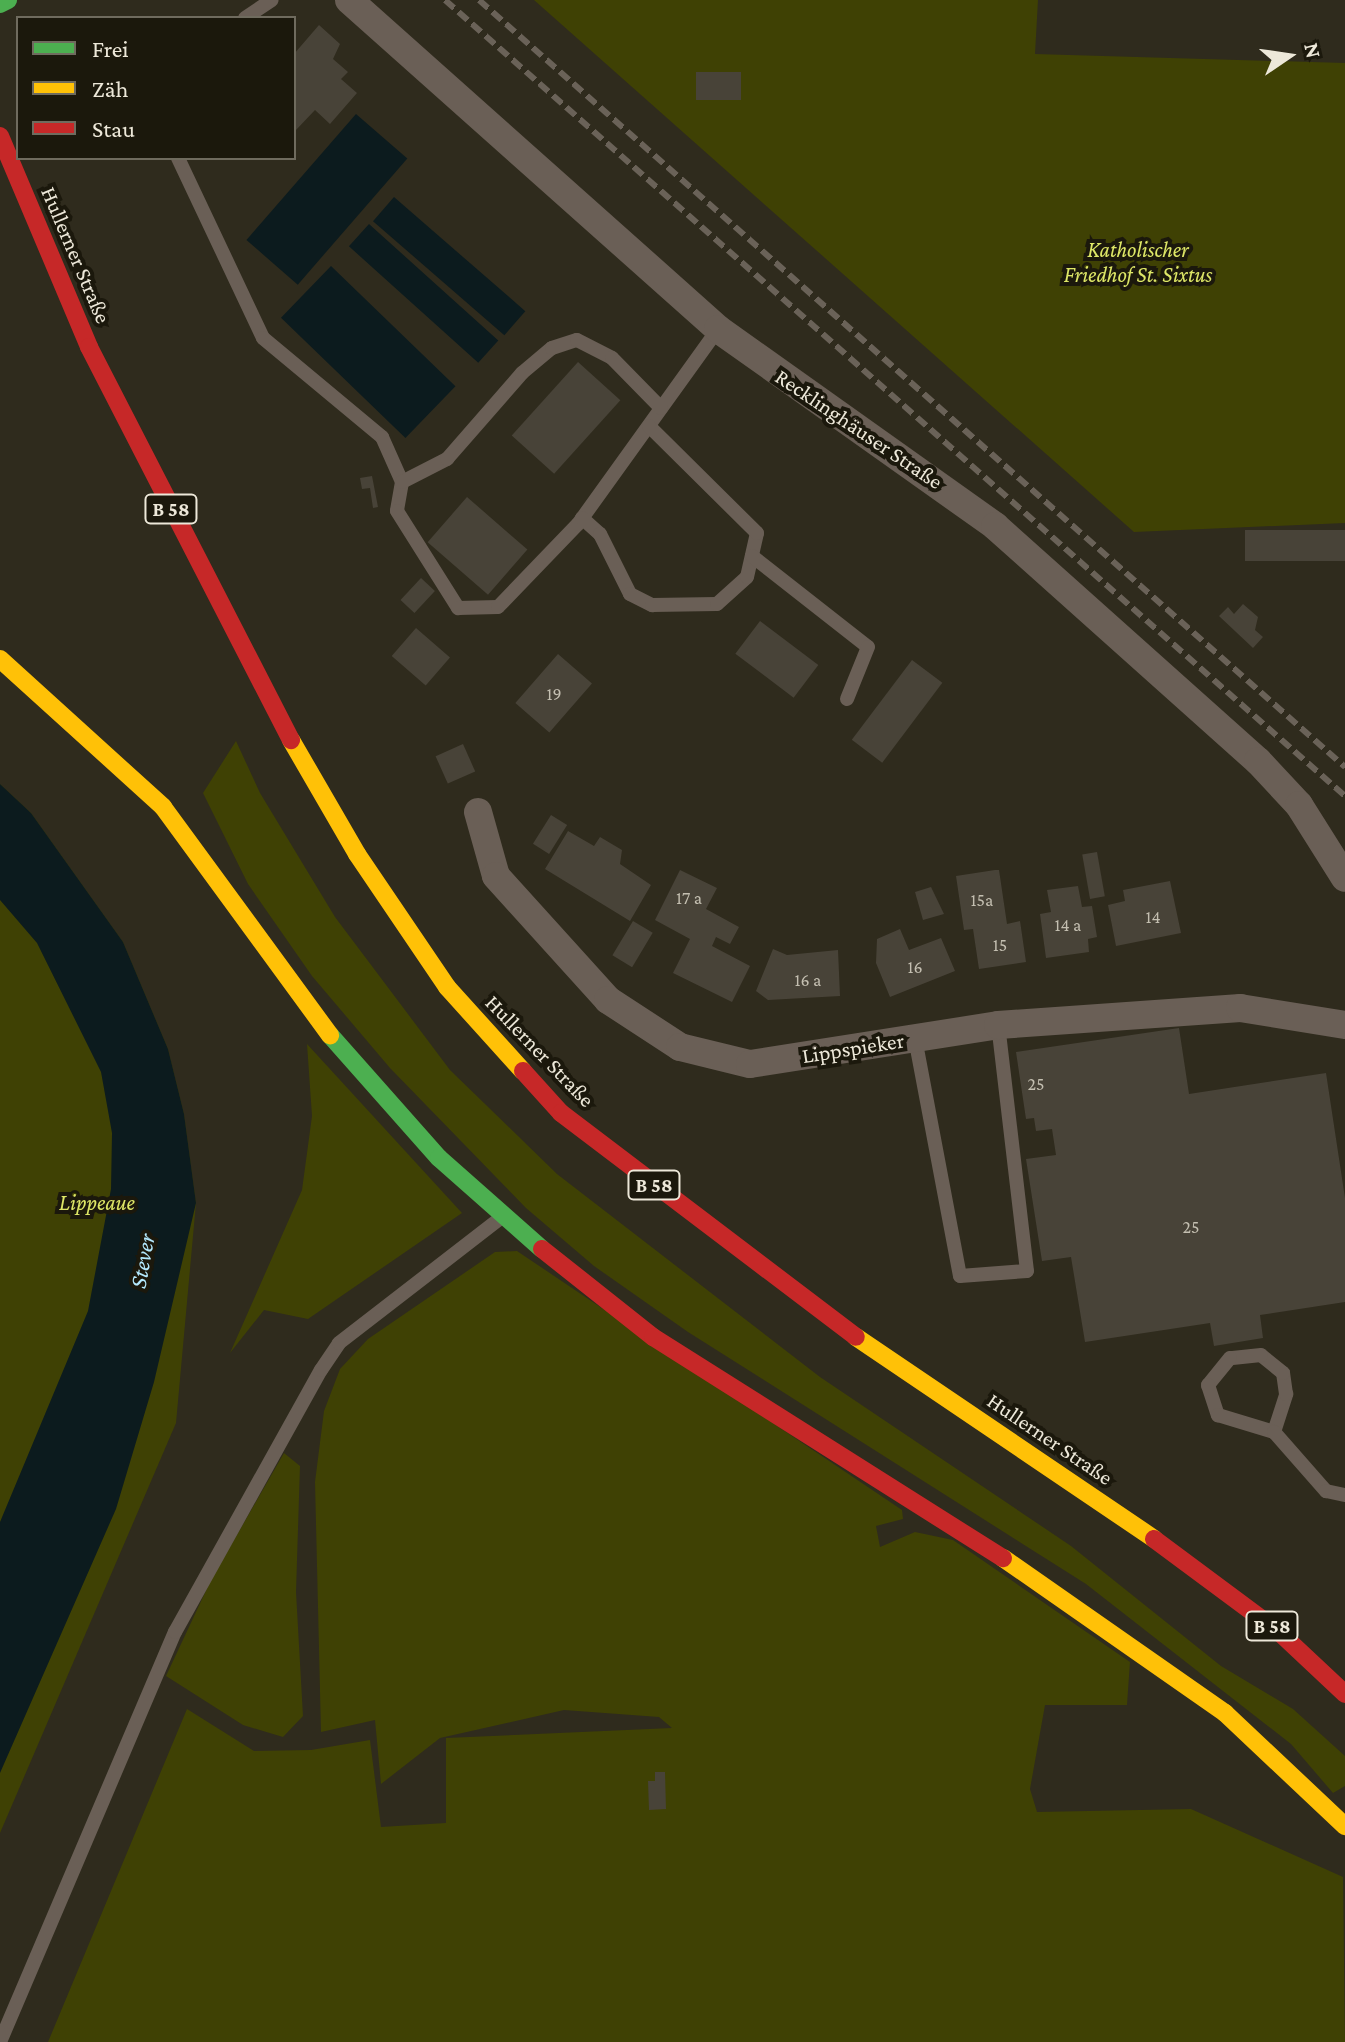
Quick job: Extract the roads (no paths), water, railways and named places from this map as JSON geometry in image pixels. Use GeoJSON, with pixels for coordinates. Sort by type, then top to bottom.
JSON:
{"type":"FeatureCollection","features":[{"type":"Feature","properties":{"kind":"main road"},"geometry":{"type":"LineString","coordinates":[[0,4],[8,0]]}},
{"type":"Feature","properties":{"kind":"main road","name":"Hullerner Straße"},"geometry":{"type":"LineString","coordinates":[[0,136],[89,347],[252,671],[357,854],[447,987],[561,1113],[806,1303],[1193,1565],[1278,1631],[1345,1694]]}},
{"type":"Feature","properties":{"kind":"main road","name":"Hullerner Straße"},"geometry":{"type":"LineString","coordinates":[[32,262],[89,347]]}},
{"type":"Feature","properties":{"kind":"main road"},"geometry":{"type":"LineString","coordinates":[[0,659],[163,807],[326,1031],[439,1158],[501,1217],[653,1337],[935,1513],[1138,1649],[1225,1713],[1345,1826]]}},
{"type":"Feature","properties":{"kind":"street","name":"Recklinghäuser Straße"},"geometry":{"type":"LineString","coordinates":[[349,0],[718,329],[995,526],[1258,761],[1299,805],[1345,878]]}},
{"type":"Feature","properties":{"kind":"street","name":"Lippspieker"},"geometry":{"type":"LineString","coordinates":[[478,812],[496,876],[608,1000],[680,1047],[750,1064],[998,1025],[1240,1008],[1345,1025]]}},
{"type":"Feature","properties":{"kind":"lane"},"geometry":{"type":"LineString","coordinates":[[248,16],[272,0]]}},
{"type":"Feature","properties":{"kind":"lane"},"geometry":{"type":"LineString","coordinates":[[179,160],[263,338],[382,437],[402,482],[397,511],[458,608],[498,607],[582,518],[718,329]]}},
{"type":"Feature","properties":{"kind":"lane"},"geometry":{"type":"LineString","coordinates":[[402,482],[447,459],[522,373],[552,348],[577,340],[612,358],[661,408]]}},
{"type":"Feature","properties":{"kind":"lane"},"geometry":{"type":"LineString","coordinates":[[582,518],[600,534],[630,594],[652,605],[717,604],[747,577],[757,533],[649,426]]}},
{"type":"Feature","properties":{"kind":"lane"},"geometry":{"type":"LineString","coordinates":[[752,556],[868,647],[847,699]]}},
{"type":"Feature","properties":{"kind":"lane"},"geometry":{"type":"LineString","coordinates":[[915,1038],[960,1276],[1027,1271],[998,1025]]}},
{"type":"Feature","properties":{"kind":"lane"},"geometry":{"type":"LineString","coordinates":[[0,2042],[175,1632],[321,1370],[339,1343],[501,1217]]}},
{"type":"Feature","properties":{"kind":"lane"},"geometry":{"type":"LineString","coordinates":[[1274,1432],[1286,1394],[1283,1373],[1261,1355],[1230,1358],[1208,1385],[1218,1415],[1274,1432],[1326,1491],[1345,1495]]}},
{"type":"Feature","properties":{"kind":"water"},"geometry":{"type":"Polygon","coordinates":[[[356,114],[407,159],[298,285],[246,240],[356,114]]]}},
{"type":"Feature","properties":{"kind":"water"},"geometry":{"type":"Polygon","coordinates":[[[394,197],[525,311],[504,335],[373,221],[394,197]]]}},
{"type":"Feature","properties":{"kind":"water"},"geometry":{"type":"Polygon","coordinates":[[[369,224],[498,340],[478,363],[349,246],[369,224]]]}},
{"type":"Feature","properties":{"kind":"water"},"geometry":{"type":"Polygon","coordinates":[[[331,266],[455,386],[405,438],[281,318],[331,266]]]}},
{"type":"Feature","properties":{"kind":"water","name":"Stever"},"geometry":{"type":"Polygon","coordinates":[[[0,784],[31,813],[123,942],[168,1049],[184,1114],[196,1203],[154,1382],[116,1509],[0,1773],[0,1522],[88,1311],[111,1189],[112,1133],[101,1072],[37,943],[0,900],[0,784]]]}},
{"type":"Feature","properties":{"kind":"railway"},"geometry":{"type":"LineString","coordinates":[[445,0],[1345,796]]}},
{"type":"Feature","properties":{"kind":"railway"},"geometry":{"type":"LineString","coordinates":[[479,0],[1345,767]]}},
{"type":"Feature","properties":{"kind":"park label","name":"Katholischer Friedhof St. Sixtus"},"geometry":{"type":"Point","coordinates":[1138,262]}},
{"type":"Feature","properties":{"kind":"park label","name":"Lippeaue"},"geometry":{"type":"Point","coordinates":[97,1203]}}]}
